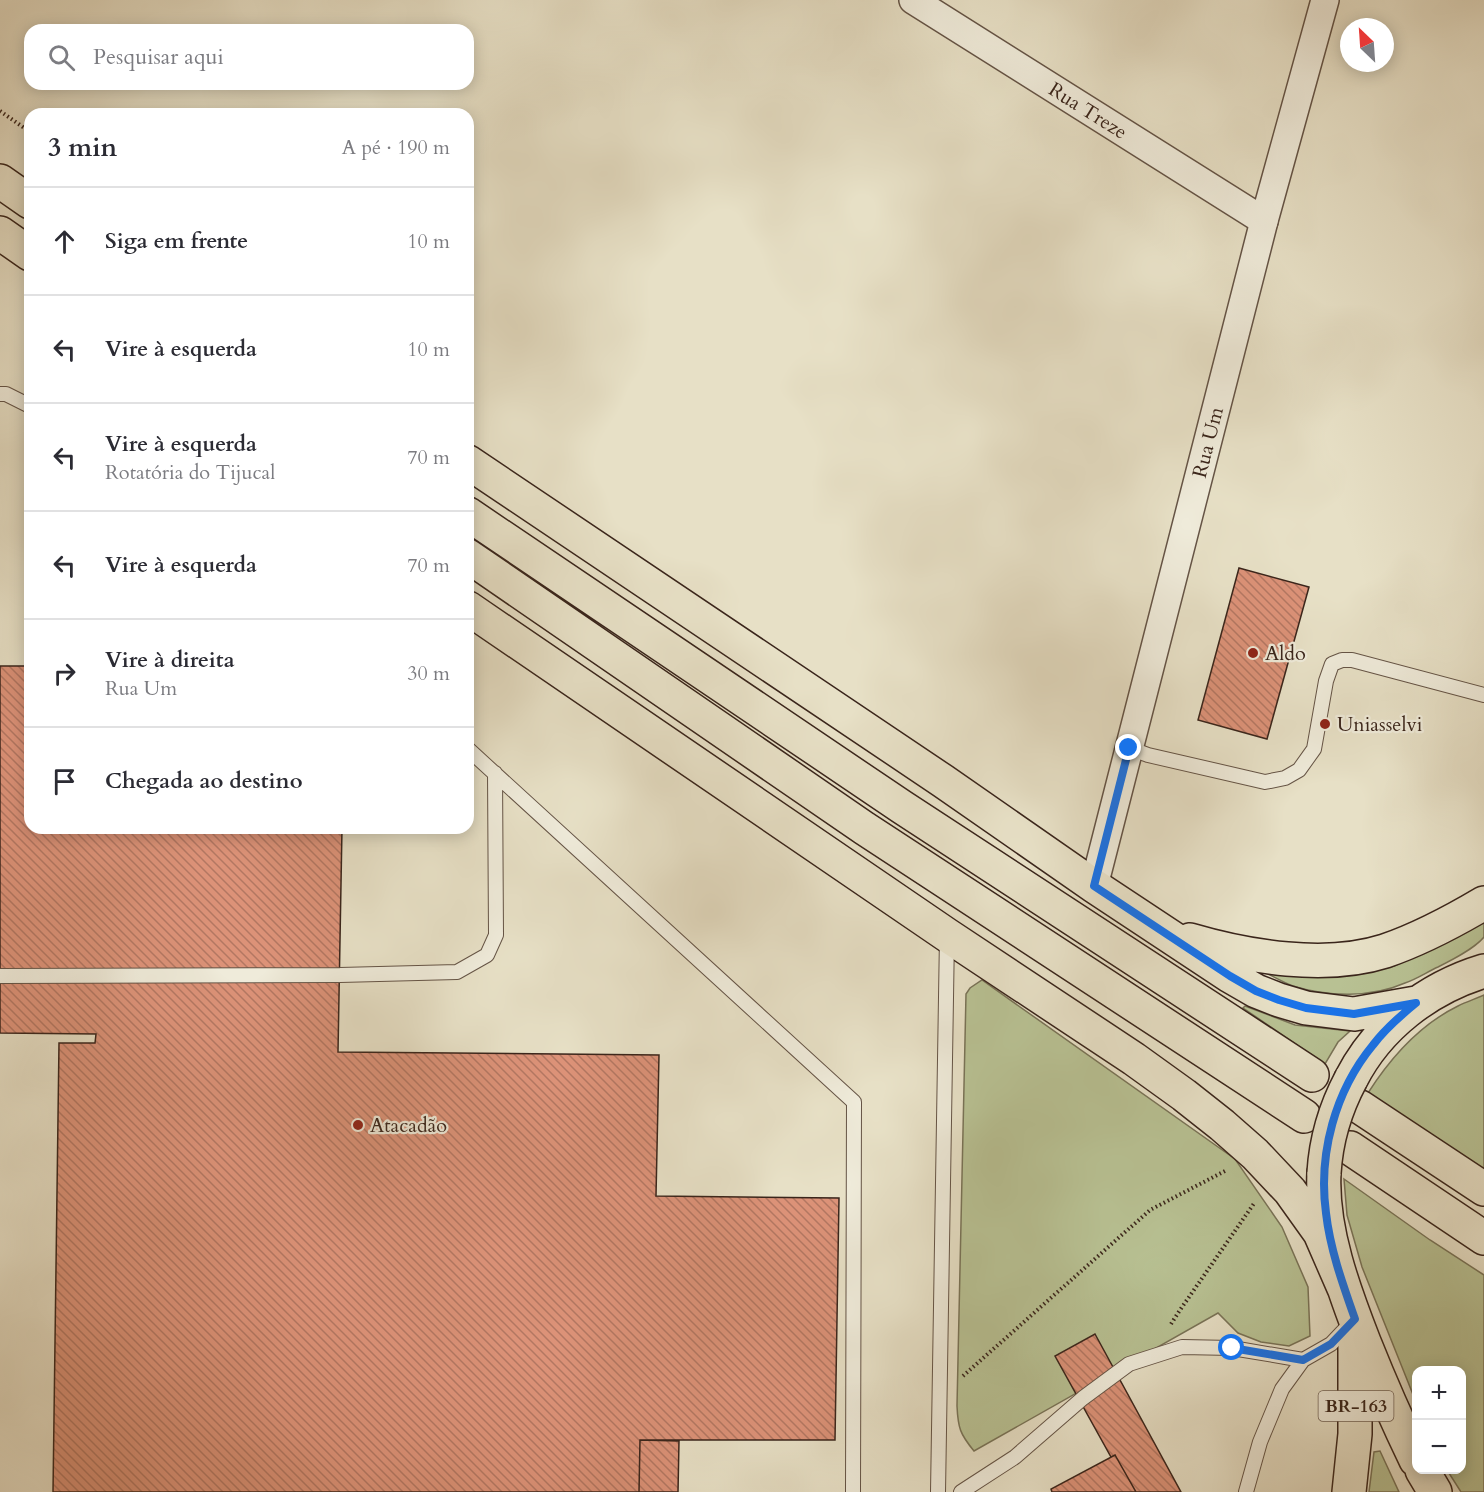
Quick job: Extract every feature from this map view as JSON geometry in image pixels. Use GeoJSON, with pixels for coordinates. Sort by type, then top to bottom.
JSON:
{"type":"FeatureCollection","features":[{"type":"Feature","properties":{"kind":"main road"},"geometry":{"type":"LineString","coordinates":[[0,181],[24,198]]}},
{"type":"Feature","properties":{"kind":"main road"},"geometry":{"type":"LineString","coordinates":[[474,466],[943,781],[1094,886],[1256,991],[1306,1008],[1354,1014],[1416,1003]]}},
{"type":"Feature","properties":{"kind":"main road"},"geometry":{"type":"LineString","coordinates":[[474,518],[912,814],[1312,1075]]}},
{"type":"Feature","properties":{"kind":"main road"},"geometry":{"type":"LineString","coordinates":[[474,559],[864,828],[1304,1116]]}},
{"type":"Feature","properties":{"kind":"main road"},"geometry":{"type":"LineString","coordinates":[[474,612],[1134,1059],[1222,1125],[1265,1164],[1290,1191],[1320,1233],[1385,1394],[1412,1452]]}},
{"type":"Feature","properties":{"kind":"main road"},"geometry":{"type":"LineString","coordinates":[[1158,928],[1180,938],[1248,954],[1294,959],[1357,957],[1383,951],[1418,938],[1484,903]]}},
{"type":"Feature","properties":{"kind":"main road"},"geometry":{"type":"LineString","coordinates":[[1355,1093],[1372,1045],[1393,1023],[1416,1003],[1479,970]]}},
{"type":"Feature","properties":{"kind":"main road"},"geometry":{"type":"LineString","coordinates":[[1344,1288],[1326,1213],[1324,1173],[1332,1124],[1342,1096],[1355,1093],[1484,1189]]}},
{"type":"Feature","properties":{"kind":"main road"},"geometry":{"type":"LineString","coordinates":[[1350,1148],[1484,1238]]}},
{"type":"Feature","properties":{"kind":"main road","name":"BR-163"},"geometry":{"type":"LineString","coordinates":[[1349,1492],[1355,1434],[1355,1319]]}},
{"type":"Feature","properties":{"kind":"main road"},"geometry":{"type":"LineString","coordinates":[[1424,1474],[1435,1492]]}},
{"type":"Feature","properties":{"kind":"street","name":"Rua Treze"},"geometry":{"type":"LineString","coordinates":[[913,0],[1264,221]]}},
{"type":"Feature","properties":{"kind":"street","name":"Rua Um"},"geometry":{"type":"LineString","coordinates":[[1094,886],[1264,221],[1325,0]]}},
{"type":"Feature","properties":{"kind":"lane"},"geometry":{"type":"LineString","coordinates":[[0,393],[24,403]]}},
{"type":"Feature","properties":{"kind":"lane"},"geometry":{"type":"LineString","coordinates":[[1129,748],[1148,755],[1265,782],[1285,778],[1299,770],[1314,749],[1326,681],[1332,664],[1342,660],[1352,660],[1484,695]]}},
{"type":"Feature","properties":{"kind":"lane"},"geometry":{"type":"LineString","coordinates":[[474,754],[854,1102],[853,1492]]}},
{"type":"Feature","properties":{"kind":"lane"},"geometry":{"type":"LineString","coordinates":[[0,976],[340,975],[457,972],[487,955],[496,935],[495,773]]}},
{"type":"Feature","properties":{"kind":"lane"},"geometry":{"type":"LineString","coordinates":[[938,1492],[947,934]]}},
{"type":"Feature","properties":{"kind":"lane"},"geometry":{"type":"LineString","coordinates":[[1246,1492],[1260,1442],[1282,1389],[1303,1360],[1331,1344],[1355,1319]]}},
{"type":"Feature","properties":{"kind":"lane"},"geometry":{"type":"LineString","coordinates":[[961,1492],[1015,1457],[1083,1398],[1129,1364],[1182,1347],[1232,1348],[1303,1360]]}},
{"type":"Feature","properties":{"kind":"path"},"geometry":{"type":"LineString","coordinates":[[0,111],[24,128]]}},
{"type":"Feature","properties":{"kind":"path"},"geometry":{"type":"LineString","coordinates":[[1152,1357],[1265,1164]]}},
{"type":"Feature","properties":{"kind":"path"},"geometry":{"type":"LineString","coordinates":[[940,1396],[1150,1210],[1265,1164]]}},
{"type":"Feature","properties":{"kind":"green space"},"geometry":{"type":"Polygon","coordinates":[[[1484,921],[1484,937],[1469,950],[1414,980],[1392,988],[1349,994],[1320,992],[1293,986],[1260,970],[1362,973],[1394,966],[1484,921]]]}},
{"type":"Feature","properties":{"kind":"green space"},"geometry":{"type":"Polygon","coordinates":[[[982,980],[1235,1159],[1282,1227],[1308,1287],[1310,1336],[1289,1346],[1261,1342],[1238,1333],[1218,1313],[974,1451],[961,1430],[957,1406],[966,994],[970,988],[982,980]]]}},
{"type":"Feature","properties":{"kind":"green space"},"geometry":{"type":"Polygon","coordinates":[[[1484,995],[1484,1169],[1368,1093],[1386,1067],[1418,1032],[1444,1014],[1484,995]]]}},
{"type":"Feature","properties":{"kind":"green space"},"geometry":{"type":"Polygon","coordinates":[[[1245,1006],[1295,1025],[1350,1031],[1338,1042],[1325,1064],[1243,1008],[1245,1006]]]}},
{"type":"Feature","properties":{"kind":"green space"},"geometry":{"type":"Polygon","coordinates":[[[1344,1179],[1484,1275],[1484,1492],[1461,1492],[1450,1474],[1466,1474],[1466,1366],[1412,1366],[1412,1392],[1362,1267],[1347,1215],[1344,1179]]]}},
{"type":"Feature","properties":{"kind":"green space"},"geometry":{"type":"Polygon","coordinates":[[[1380,1451],[1399,1492],[1369,1492],[1374,1452],[1380,1451]]]}},
{"type":"Feature","properties":{"kind":"building","name":"Aldo"},"geometry":{"type":"Polygon","coordinates":[[[1239,568],[1309,587],[1267,739],[1198,720],[1239,568]]]}},
{"type":"Feature","properties":{"kind":"building","name":"Atacadão"},"geometry":{"type":"Polygon","coordinates":[[[0,666],[24,666],[24,834],[342,834],[338,1052],[659,1055],[656,1196],[839,1198],[835,1440],[640,1440],[639,1492],[53,1492],[59,1043],[95,1043],[96,1034],[0,1033],[0,666]]]}},
{"type":"Feature","properties":{"kind":"building"},"geometry":{"type":"Polygon","coordinates":[[[1095,1334],[1181,1492],[1136,1492],[1115,1455],[1111,1457],[1055,1356],[1095,1334]]]}},
{"type":"Feature","properties":{"kind":"building"},"geometry":{"type":"Polygon","coordinates":[[[640,1440],[679,1441],[678,1492],[639,1492],[640,1440]]]}},
{"type":"Feature","properties":{"kind":"building"},"geometry":{"type":"Polygon","coordinates":[[[1115,1455],[1136,1492],[1052,1492],[1051,1489],[1115,1455]]]}},
{"type":"Feature","properties":{"kind":"place","name":"Aldo"},"geometry":{"type":"Point","coordinates":[1253,653]}},
{"type":"Feature","properties":{"kind":"place","name":"Uniasselvi"},"geometry":{"type":"Point","coordinates":[1325,724]}},
{"type":"Feature","properties":{"kind":"place","name":"Atacadão"},"geometry":{"type":"Point","coordinates":[358,1125]}},
{"type":"Feature","properties":{"kind":"route"},"geometry":{"type":"LineString","coordinates":[[1129,748],[1094,886],[1230,976],[1256,991],[1279,1000],[1306,1008],[1354,1014],[1416,1003],[1372,1045],[1356,1069],[1342,1096],[1332,1124],[1326,1154],[1324,1184],[1326,1213],[1344,1288],[1355,1319],[1331,1344],[1303,1360],[1232,1348]]}}]}
